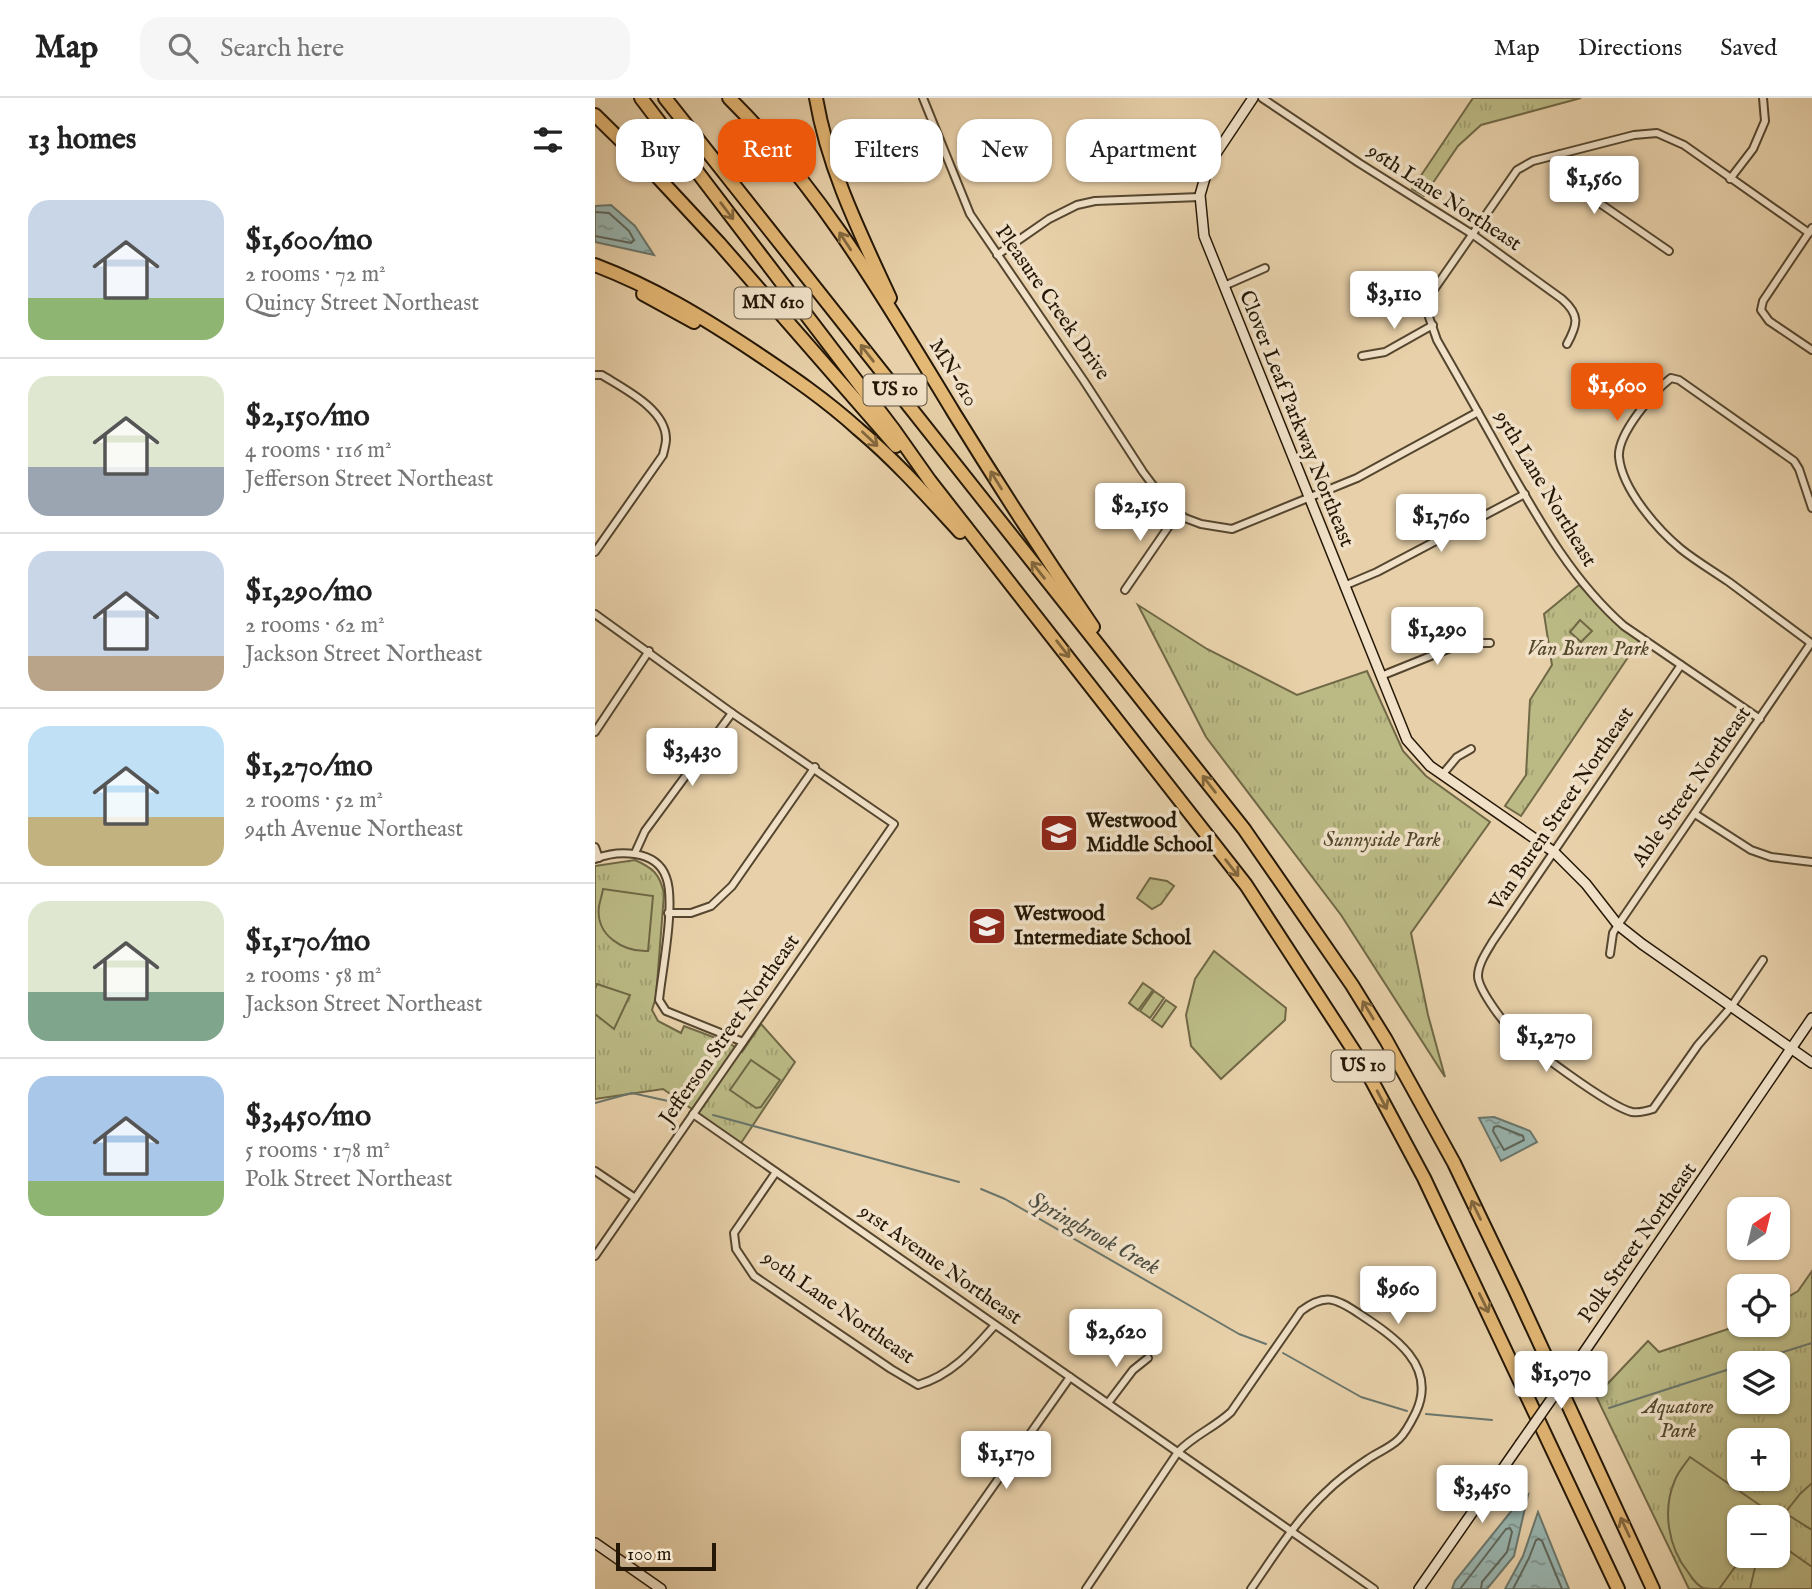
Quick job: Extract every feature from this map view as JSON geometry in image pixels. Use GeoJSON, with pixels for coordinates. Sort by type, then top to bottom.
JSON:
{"type":"FeatureCollection","features":[{"type":"Feature","properties":{"kind":"highway","name":"US 10"},"geometry":{"type":"LineString","coordinates":[[641,98],[930,481],[1246,885],[1365,1068],[1424,1178],[1618,1589]]}},
{"type":"Feature","properties":{"kind":"highway","name":"US 10"},"geometry":{"type":"LineString","coordinates":[[665,98],[1244,829],[1352,985],[1386,1040],[1465,1186],[1653,1589]]}},
{"type":"Feature","properties":{"kind":"highway","name":"MN-610"},"geometry":{"type":"LineString","coordinates":[[729,98],[777,149],[837,228],[1004,493],[1128,680]]}},
{"type":"Feature","properties":{"kind":"highway"},"geometry":{"type":"LineString","coordinates":[[816,98],[832,165],[858,229],[909,339]]}},
{"type":"Feature","properties":{"kind":"highway","name":"MN 610"},"geometry":{"type":"LineString","coordinates":[[595,115],[719,243],[930,481]]}},
{"type":"Feature","properties":{"kind":"highway"},"geometry":{"type":"LineString","coordinates":[[595,265],[668,297],[817,394],[903,471],[1020,596]]}},
{"type":"Feature","properties":{"kind":"highway"},"geometry":{"type":"LineString","coordinates":[[595,274],[650,298],[757,354]]}},
{"type":"Feature","properties":{"kind":"street","name":"Pleasure Creek Drive"},"geometry":{"type":"LineString","coordinates":[[923,98],[970,214],[1143,472],[1167,504],[1178,513]]}},
{"type":"Feature","properties":{"kind":"street","name":"Clover Leaf Parkway Northeast"},"geometry":{"type":"LineString","coordinates":[[1253,98],[1209,164],[1200,197],[1205,236],[1407,740],[1422,758],[1442,775],[1554,852],[1586,884],[1618,925],[1812,1063]]}},
{"type":"Feature","properties":{"kind":"street","name":"96th Lane Northeast"},"geometry":{"type":"LineString","coordinates":[[1262,98],[1359,163],[1472,233],[1573,309],[1576,318],[1567,344]]}},
{"type":"Feature","properties":{"kind":"street"},"geometry":{"type":"LineString","coordinates":[[1730,179],[1753,149],[1765,121],[1763,98]]}},
{"type":"Feature","properties":{"kind":"street"},"geometry":{"type":"LineString","coordinates":[[1362,356],[1385,352],[1433,325],[1429,317],[1429,303],[1433,292],[1517,170],[1533,161],[1634,135],[1657,133],[1684,145],[1730,179],[1810,230],[1763,301],[1761,310],[1769,321],[1812,350]]}},
{"type":"Feature","properties":{"kind":"street"},"geometry":{"type":"LineString","coordinates":[[1560,154],[1566,180],[1669,251]]}},
{"type":"Feature","properties":{"kind":"street"},"geometry":{"type":"LineString","coordinates":[[997,255],[1049,219],[1077,205],[1095,201],[1200,197]]}},
{"type":"Feature","properties":{"kind":"street"},"geometry":{"type":"LineString","coordinates":[[1224,286],[1265,268]]}},
{"type":"Feature","properties":{"kind":"street","name":"95th Lane Northeast"},"geometry":{"type":"LineString","coordinates":[[1433,325],[1437,340],[1478,412],[1579,580],[1624,626],[1760,719]]}},
{"type":"Feature","properties":{"kind":"street"},"geometry":{"type":"LineString","coordinates":[[595,375],[602,375],[643,401],[662,422],[666,438],[663,455],[595,552]]}},
{"type":"Feature","properties":{"kind":"street"},"geometry":{"type":"LineString","coordinates":[[1811,643],[1683,551],[1661,531],[1629,488],[1619,456],[1622,443],[1631,425],[1660,387],[1671,378],[1679,380],[1794,461],[1799,468],[1812,508]]}},
{"type":"Feature","properties":{"kind":"street"},"geometry":{"type":"LineString","coordinates":[[1125,590],[1178,513],[1185,519],[1201,524],[1232,529],[1357,478],[1478,412]]}},
{"type":"Feature","properties":{"kind":"street"},"geometry":{"type":"LineString","coordinates":[[1344,586],[1377,572],[1525,494]]}},
{"type":"Feature","properties":{"kind":"street"},"geometry":{"type":"LineString","coordinates":[[1696,550],[1700,562]]}},
{"type":"Feature","properties":{"kind":"street"},"geometry":{"type":"LineString","coordinates":[[595,614],[732,713],[815,767],[732,886],[711,906],[691,913],[668,913]]}},
{"type":"Feature","properties":{"kind":"street"},"geometry":{"type":"LineString","coordinates":[[1381,676],[1463,643],[1490,643]]}},
{"type":"Feature","properties":{"kind":"street","name":"Able Street Northeast"},"geometry":{"type":"LineString","coordinates":[[1610,954],[1613,933],[1618,925],[1811,643]]}},
{"type":"Feature","properties":{"kind":"street"},"geometry":{"type":"LineString","coordinates":[[595,732],[649,651]]}},
{"type":"Feature","properties":{"kind":"street","name":"Van Buren Street Northeast"},"geometry":{"type":"LineString","coordinates":[[1681,665],[1493,941],[1478,976],[1482,987],[1507,1025],[1532,1048],[1614,1103],[1633,1112],[1653,1109],[1698,1045],[1731,1007]]}},
{"type":"Feature","properties":{"kind":"street"},"geometry":{"type":"LineString","coordinates":[[635,853],[645,831],[732,713]]}},
{"type":"Feature","properties":{"kind":"street"},"geometry":{"type":"LineString","coordinates":[[1442,775],[1457,757],[1471,749]]}},
{"type":"Feature","properties":{"kind":"street","name":"Jefferson Street Northeast"},"geometry":{"type":"LineString","coordinates":[[595,1255],[894,824],[815,767]]}},
{"type":"Feature","properties":{"kind":"street"},"geometry":{"type":"LineString","coordinates":[[1695,814],[1751,850],[1771,857],[1812,862]]}},
{"type":"Feature","properties":{"kind":"street"},"geometry":{"type":"LineString","coordinates":[[595,847],[597,859],[635,853],[652,860],[666,874],[669,891],[668,913],[659,1000],[666,1011],[743,1042]]}},
{"type":"Feature","properties":{"kind":"street"},"geometry":{"type":"LineString","coordinates":[[1731,1007],[1763,960]]}},
{"type":"Feature","properties":{"kind":"street","name":"Polk Street Northeast"},"geometry":{"type":"LineString","coordinates":[[1419,1589],[1579,1361],[1812,1018]]}},
{"type":"Feature","properties":{"kind":"street","name":"91st Avenue Northeast"},"geometry":{"type":"LineString","coordinates":[[693,1114],[1374,1589]]}},
{"type":"Feature","properties":{"kind":"street"},"geometry":{"type":"LineString","coordinates":[[595,1171],[635,1198]]}},
{"type":"Feature","properties":{"kind":"street","name":"90th Lane Northeast"},"geometry":{"type":"LineString","coordinates":[[776,1172],[734,1233],[736,1249],[754,1276],[918,1385],[936,1379],[965,1360],[995,1325]]}},
{"type":"Feature","properties":{"kind":"street"},"geometry":{"type":"LineString","coordinates":[[1087,1589],[1189,1439],[1223,1420],[1231,1412],[1291,1324],[1313,1303],[1328,1299],[1338,1300],[1395,1341],[1413,1359],[1421,1372],[1423,1389],[1419,1406],[1409,1428],[1388,1448],[1349,1472],[1324,1493],[1291,1531],[1251,1589]]}},
{"type":"Feature","properties":{"kind":"street"},"geometry":{"type":"LineString","coordinates":[[1108,1403],[1133,1370],[1148,1358]]}},
{"type":"Feature","properties":{"kind":"street"},"geometry":{"type":"LineString","coordinates":[[921,1589],[1070,1377]]}},
{"type":"Feature","properties":{"kind":"street"},"geometry":{"type":"LineString","coordinates":[[595,1543],[661,1589]]}},
{"type":"Feature","properties":{"kind":"green space"},"geometry":{"type":"Polygon","coordinates":[[[1473,98],[1581,98],[1481,125],[1458,146],[1424,196],[1412,189],[1473,98]]]}},
{"type":"Feature","properties":{"kind":"green space","name":"Van Buren Park"},"geometry":{"type":"Polygon","coordinates":[[[1579,585],[1612,619],[1639,641],[1521,816],[1505,806],[1526,775],[1530,700],[1552,665],[1544,614],[1579,585]]]}},
{"type":"Feature","properties":{"kind":"green space","name":"Sunnyside Park"},"geometry":{"type":"Polygon","coordinates":[[[1138,605],[1207,649],[1297,695],[1367,671],[1403,751],[1426,776],[1490,822],[1411,933],[1428,1015],[1445,1077],[1341,915],[1206,737],[1138,605]]]}},
{"type":"Feature","properties":{"kind":"green space"},"geometry":{"type":"Polygon","coordinates":[[[1580,620],[1592,631],[1581,642],[1570,632],[1580,620]]]}},
{"type":"Feature","properties":{"kind":"green space"},"geometry":{"type":"Polygon","coordinates":[[[635,860],[655,872],[664,894],[656,997],[652,1010],[658,1021],[681,1033],[684,1026],[729,1043],[742,1052],[761,1024],[795,1062],[741,1143],[663,1089],[595,1099],[595,866],[635,860]]]}},
{"type":"Feature","properties":{"kind":"green space"},"geometry":{"type":"Polygon","coordinates":[[[1150,878],[1167,881],[1174,886],[1161,904],[1152,909],[1137,898],[1150,878]]]}},
{"type":"Feature","properties":{"kind":"green space"},"geometry":{"type":"Polygon","coordinates":[[[603,889],[653,896],[648,951],[630,949],[606,934],[599,917],[603,889]]]}},
{"type":"Feature","properties":{"kind":"green space"},"geometry":{"type":"Polygon","coordinates":[[[1214,951],[1286,1008],[1285,1020],[1221,1079],[1191,1046],[1186,1015],[1195,979],[1214,951]]]}},
{"type":"Feature","properties":{"kind":"green space"},"geometry":{"type":"Polygon","coordinates":[[[1143,983],[1153,990],[1138,1010],[1129,1003],[1143,983]]]}},
{"type":"Feature","properties":{"kind":"green space"},"geometry":{"type":"Polygon","coordinates":[[[597,984],[630,995],[614,1029],[595,1014],[597,984]]]}},
{"type":"Feature","properties":{"kind":"green space"},"geometry":{"type":"Polygon","coordinates":[[[1154,991],[1164,998],[1150,1018],[1140,1011],[1154,991]]]}},
{"type":"Feature","properties":{"kind":"green space"},"geometry":{"type":"Polygon","coordinates":[[[1166,1000],[1176,1007],[1162,1027],[1152,1020],[1166,1000]]]}},
{"type":"Feature","properties":{"kind":"green space"},"geometry":{"type":"Polygon","coordinates":[[[751,1060],[780,1080],[761,1107],[756,1108],[730,1090],[751,1060]]]}},
{"type":"Feature","properties":{"kind":"green space","name":"Aquatore Park"},"geometry":{"type":"Polygon","coordinates":[[[1812,1271],[1812,1589],[1689,1589],[1596,1396],[1648,1341],[1659,1352],[1727,1329],[1727,1337],[1790,1337],[1790,1296],[1798,1291],[1812,1271]]]}},
{"type":"Feature","properties":{"kind":"green space"},"geometry":{"type":"Polygon","coordinates":[[[1690,1457],[1727,1483],[1727,1491],[1739,1491],[1760,1505],[1727,1505],[1727,1568],[1734,1568],[1719,1589],[1703,1588],[1696,1583],[1681,1562],[1672,1540],[1669,1504],[1678,1474],[1690,1457]]]}},
{"type":"Feature","properties":{"kind":"green space"},"geometry":{"type":"Polygon","coordinates":[[[1812,1483],[1812,1530],[1790,1516],[1790,1507],[1812,1483]]]}},
{"type":"Feature","properties":{"kind":"green space"},"geometry":{"type":"Polygon","coordinates":[[[1790,1551],[1812,1567],[1812,1589],[1750,1589],[1755,1568],[1790,1568],[1790,1551]]]}},
{"type":"Feature","properties":{"kind":"water"},"geometry":{"type":"Polygon","coordinates":[[[611,205],[635,226],[654,255],[595,242],[595,206],[611,205]]]}},
{"type":"Feature","properties":{"kind":"water"},"geometry":{"type":"Polygon","coordinates":[[[1494,1117],[1530,1131],[1537,1142],[1501,1161],[1479,1118],[1494,1117]]]}},
{"type":"Feature","properties":{"kind":"water"},"geometry":{"type":"Polygon","coordinates":[[[1528,1495],[1514,1556],[1487,1589],[1452,1589],[1455,1581],[1513,1509],[1528,1495]]]}},
{"type":"Feature","properties":{"kind":"water"},"geometry":{"type":"Polygon","coordinates":[[[1538,1512],[1569,1589],[1505,1589],[1523,1556],[1538,1512]]]}},
{"type":"Feature","properties":{"kind":"waterway","name":"Springbrook Creek"},"geometry":{"type":"LineString","coordinates":[[595,1103],[632,1093],[686,1105]]}},
{"type":"Feature","properties":{"kind":"waterway","name":"Springbrook Creek"},"geometry":{"type":"LineString","coordinates":[[713,1115],[959,1182]]}},
{"type":"Feature","properties":{"kind":"waterway","name":"Springbrook Creek"},"geometry":{"type":"LineString","coordinates":[[981,1189],[1005,1199],[1239,1334],[1266,1344]]}},
{"type":"Feature","properties":{"kind":"waterway","name":"Springbrook Creek"},"geometry":{"type":"LineString","coordinates":[[1786,1351],[1812,1343]]}},
{"type":"Feature","properties":{"kind":"waterway","name":"Springbrook Creek"},"geometry":{"type":"LineString","coordinates":[[1283,1353],[1361,1397],[1407,1411]]}},
{"type":"Feature","properties":{"kind":"waterway","name":"Springbrook Creek"},"geometry":{"type":"LineString","coordinates":[[1609,1408],[1727,1370]]}},
{"type":"Feature","properties":{"kind":"waterway","name":"Springbrook Creek"},"geometry":{"type":"LineString","coordinates":[[1426,1414],[1492,1420]]}},
{"type":"Feature","properties":{"kind":"place","name":"Westwood Middle School"},"geometry":{"type":"Point","coordinates":[1059,833]}},
{"type":"Feature","properties":{"kind":"place","name":"Westwood Intermediate School"},"geometry":{"type":"Point","coordinates":[987,926]}}]}
